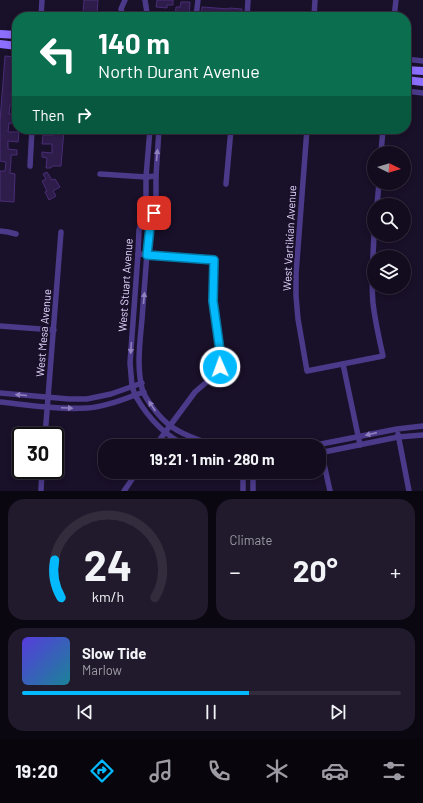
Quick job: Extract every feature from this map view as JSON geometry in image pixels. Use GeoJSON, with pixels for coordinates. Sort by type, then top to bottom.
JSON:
{"type":"FeatureCollection","features":[{"type":"Feature","properties":{"kind":"main road"},"geometry":{"type":"LineString","coordinates":[[0,34],[12,35]]}},
{"type":"Feature","properties":{"kind":"main road"},"geometry":{"type":"LineString","coordinates":[[0,44],[12,45]]}},
{"type":"Feature","properties":{"kind":"main road"},"geometry":{"type":"LineString","coordinates":[[411,70],[423,71]]}},
{"type":"Feature","properties":{"kind":"main road"},"geometry":{"type":"LineString","coordinates":[[411,81],[423,82]]}},
{"type":"Feature","properties":{"kind":"street"},"geometry":{"type":"LineString","coordinates":[[41,12],[42,0]]}},
{"type":"Feature","properties":{"kind":"street"},"geometry":{"type":"LineString","coordinates":[[121,12],[120,9],[125,0]]}},
{"type":"Feature","properties":{"kind":"street"},"geometry":{"type":"LineString","coordinates":[[145,0],[147,12]]}},
{"type":"Feature","properties":{"kind":"street"},"geometry":{"type":"LineString","coordinates":[[197,12],[198,0]]}},
{"type":"Feature","properties":{"kind":"street"},"geometry":{"type":"LineString","coordinates":[[247,12],[248,0]]}},
{"type":"Feature","properties":{"kind":"street"},"geometry":{"type":"LineString","coordinates":[[314,12],[315,0]]}},
{"type":"Feature","properties":{"kind":"street"},"geometry":{"type":"LineString","coordinates":[[395,12],[396,0]]}},
{"type":"Feature","properties":{"kind":"street"},"geometry":{"type":"LineString","coordinates":[[411,60],[423,61]]}},
{"type":"Feature","properties":{"kind":"street"},"geometry":{"type":"LineString","coordinates":[[411,92],[423,93]]}},
{"type":"Feature","properties":{"kind":"street"},"geometry":{"type":"LineString","coordinates":[[30,166],[32,134]]}},
{"type":"Feature","properties":{"kind":"street","name":"West Stuart Avenue"},"geometry":{"type":"LineString","coordinates":[[150,134],[146,177],[146,207],[139,230],[130,363],[132,386],[135,395],[149,416],[164,433],[174,439]]}},
{"type":"Feature","properties":{"kind":"street","name":"West Stuart Avenue"},"geometry":{"type":"LineString","coordinates":[[159,134],[156,198],[150,227],[147,255],[139,366],[144,392],[155,411],[169,426],[181,433],[198,439]]}},
{"type":"Feature","properties":{"kind":"street"},"geometry":{"type":"LineString","coordinates":[[226,184],[231,134]]}},
{"type":"Feature","properties":{"kind":"street","name":"West Vartikian Avenue"},"geometry":{"type":"LineString","coordinates":[[307,134],[296,274],[298,319],[307,371],[343,364]]}},
{"type":"Feature","properties":{"kind":"street"},"geometry":{"type":"LineString","coordinates":[[382,146],[383,134]]}},
{"type":"Feature","properties":{"kind":"street"},"geometry":{"type":"LineString","coordinates":[[100,174],[146,177],[156,176]]}},
{"type":"Feature","properties":{"kind":"street"},"geometry":{"type":"LineString","coordinates":[[0,231],[16,234]]}},
{"type":"Feature","properties":{"kind":"street","name":"West Mesa Avenue"},"geometry":{"type":"LineString","coordinates":[[46,427],[62,232]]}},
{"type":"Feature","properties":{"kind":"street"},"geometry":{"type":"LineString","coordinates":[[360,445],[343,364],[383,356],[374,311],[372,291],[374,242]]}},
{"type":"Feature","properties":{"kind":"street"},"geometry":{"type":"LineString","coordinates":[[138,254],[214,260],[213,301],[221,358],[220,367],[216,374],[195,392],[160,439]]}},
{"type":"Feature","properties":{"kind":"street"},"geometry":{"type":"LineString","coordinates":[[0,326],[54,330]]}},
{"type":"Feature","properties":{"kind":"street"},"geometry":{"type":"LineString","coordinates":[[0,393],[48,398],[88,399],[112,394],[142,383]]}},
{"type":"Feature","properties":{"kind":"street"},"geometry":{"type":"LineString","coordinates":[[0,402],[48,407],[88,408],[114,404],[144,392]]}},
{"type":"Feature","properties":{"kind":"street"},"geometry":{"type":"LineString","coordinates":[[326,443],[396,428],[423,426]]}},
{"type":"Feature","properties":{"kind":"street"},"geometry":{"type":"LineString","coordinates":[[396,428],[409,491]]}},
{"type":"Feature","properties":{"kind":"street"},"geometry":{"type":"LineString","coordinates":[[326,452],[398,437],[423,435]]}},
{"type":"Feature","properties":{"kind":"street"},"geometry":{"type":"LineString","coordinates":[[326,476],[330,491]]}},
{"type":"Feature","properties":{"kind":"street"},"geometry":{"type":"LineString","coordinates":[[41,490],[42,479]]}},
{"type":"Feature","properties":{"kind":"street"},"geometry":{"type":"LineString","coordinates":[[124,491],[132,479]]}},
{"type":"Feature","properties":{"kind":"street"},"geometry":{"type":"LineString","coordinates":[[243,479],[243,491]]}},
{"type":"Feature","properties":{"kind":"street"},"geometry":{"type":"LineString","coordinates":[[252,479],[253,491]]}},
{"type":"Feature","properties":{"kind":"building"},"geometry":{"type":"Polygon","coordinates":[[[84,0],[98,0],[97,12],[83,12],[84,0]]]}},
{"type":"Feature","properties":{"kind":"building"},"geometry":{"type":"Polygon","coordinates":[[[157,0],[173,0],[173,5],[167,5],[167,8],[156,7],[157,0]]]}},
{"type":"Feature","properties":{"kind":"building"},"geometry":{"type":"Polygon","coordinates":[[[181,2],[190,2],[189,12],[176,12],[176,7],[180,7],[181,2]]]}},
{"type":"Feature","properties":{"kind":"building"},"geometry":{"type":"Polygon","coordinates":[[[202,7],[242,9],[242,12],[202,12],[202,7]]]}},
{"type":"Feature","properties":{"kind":"building"},"geometry":{"type":"Polygon","coordinates":[[[5,56],[12,57],[12,105],[10,105],[9,114],[12,114],[12,123],[9,123],[8,132],[12,132],[12,134],[19,134],[18,142],[8,141],[8,149],[17,150],[17,155],[11,155],[10,173],[15,174],[14,202],[0,201],[0,171],[5,171],[6,162],[0,161],[0,121],[5,56]]]}},
{"type":"Feature","properties":{"kind":"building"},"geometry":{"type":"Polygon","coordinates":[[[64,134],[61,166],[46,168],[47,158],[42,157],[42,152],[52,153],[52,144],[42,144],[43,135],[64,134]]]}},
{"type":"Feature","properties":{"kind":"building"},"geometry":{"type":"Polygon","coordinates":[[[47,172],[52,180],[55,179],[60,187],[53,191],[56,196],[49,200],[45,192],[47,191],[42,181],[46,179],[43,174],[47,172]]]}},
{"type":"Feature","properties":{"kind":"route"},"geometry":{"type":"LineString","coordinates":[[154,213],[150,227],[147,255],[214,260],[213,301],[221,358],[220,367]]}}]}
